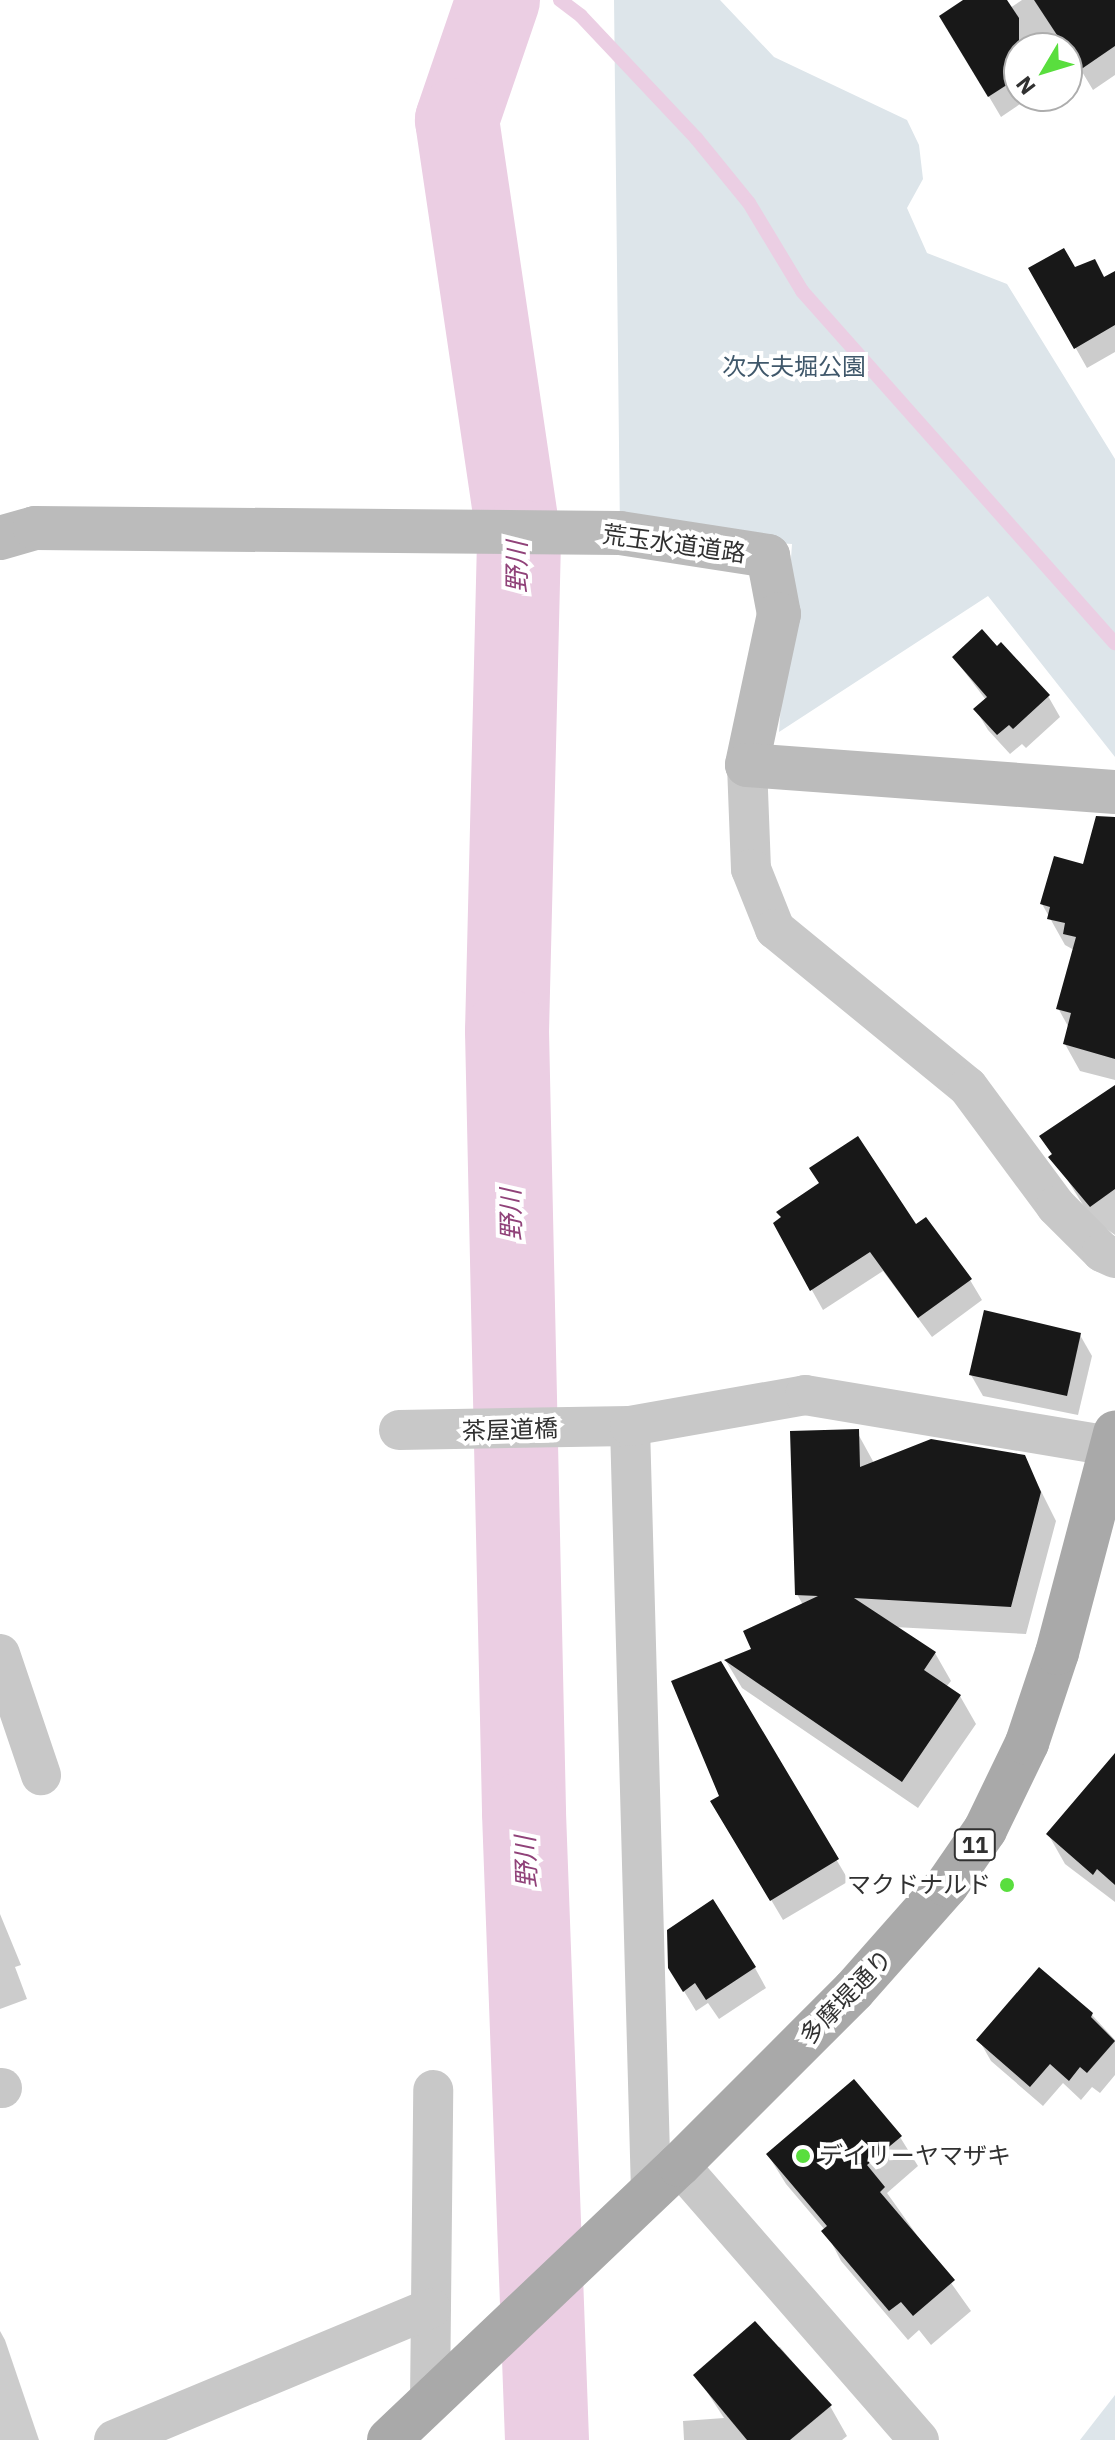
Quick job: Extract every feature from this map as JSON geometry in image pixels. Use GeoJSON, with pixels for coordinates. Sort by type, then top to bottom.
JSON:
{"type":"FeatureCollection","features":[{"type":"Feature","properties":{"kind":"main road","name":"荒玉水道道路"},"geometry":{"type":"LineString","coordinates":[[0,538],[35,528],[620,533],[768,556],[779,614],[747,765]]}},
{"type":"Feature","properties":{"kind":"main road"},"geometry":{"type":"LineString","coordinates":[[747,765],[1115,792]]}},
{"type":"Feature","properties":{"kind":"main road","name":"多摩堤通り"},"geometry":{"type":"LineString","coordinates":[[389,2440],[652,2191],[903,1938],[985,1830],[1027,1743],[1052,1668],[1114,1443]]}},
{"type":"Feature","properties":{"kind":"street"},"geometry":{"type":"LineString","coordinates":[[747,765],[751,869],[775,929],[968,1087],[1056,1206],[1102,1252],[1115,1258]]}},
{"type":"Feature","properties":{"kind":"street","name":"茶屋道橋"},"geometry":{"type":"LineString","coordinates":[[407,1431],[617,1426],[805,1395],[1114,1443]]}},
{"type":"Feature","properties":{"kind":"street"},"geometry":{"type":"LineString","coordinates":[[617,1426],[652,2191],[919,2440]]}},
{"type":"Feature","properties":{"kind":"street"},"geometry":{"type":"LineString","coordinates":[[0,1654],[41,1775]]}},
{"type":"Feature","properties":{"kind":"street"},"geometry":{"type":"LineString","coordinates":[[433,2090],[431,2308],[438,2393]]}},
{"type":"Feature","properties":{"kind":"street"},"geometry":{"type":"LineString","coordinates":[[114,2440],[431,2308]]}},
{"type":"Feature","properties":{"kind":"green space","name":"次大夫堀公園"},"geometry":{"type":"Polygon","coordinates":[[[614,0],[720,0],[774,57],[907,120],[919,145],[923,179],[907,208],[927,253],[1007,284],[1115,459],[1115,757],[988,596],[779,732],[792,544],[620,533],[614,0]]]}},
{"type":"Feature","properties":{"kind":"green space"},"geometry":{"type":"Polygon","coordinates":[[[1115,2395],[1115,2440],[1080,2440],[1115,2395]]]}},
{"type":"Feature","properties":{"kind":"building"},"geometry":{"type":"Polygon","coordinates":[[[963,0],[1007,0],[1019,18],[1019,32],[1003,32],[1003,87],[988,97],[939,16],[963,0]]]}},
{"type":"Feature","properties":{"kind":"building"},"geometry":{"type":"Polygon","coordinates":[[[1034,0],[1115,0],[1115,46],[1083,68],[1083,32],[1055,32],[1034,0]]]}},
{"type":"Feature","properties":{"kind":"building"},"geometry":{"type":"Polygon","coordinates":[[[1064,248],[1075,267],[1095,259],[1104,277],[1115,271],[1115,325],[1074,349],[1028,268],[1064,248]]]}},
{"type":"Feature","properties":{"kind":"building"},"geometry":{"type":"Polygon","coordinates":[[[982,629],[997,646],[1001,642],[1050,695],[1013,729],[1009,725],[997,735],[973,709],[987,697],[952,657],[982,629]]]}},
{"type":"Feature","properties":{"kind":"building"},"geometry":{"type":"Polygon","coordinates":[[[1096,816],[1115,817],[1115,1059],[1063,1044],[1071,1013],[1056,1009],[1076,937],[1063,934],[1065,923],[1047,919],[1050,907],[1040,904],[1054,856],[1083,864],[1096,816]]]}},
{"type":"Feature","properties":{"kind":"building"},"geometry":{"type":"Polygon","coordinates":[[[1115,1085],[1115,1189],[1090,1207],[1048,1157],[1052,1154],[1039,1136],[1115,1085]]]}},
{"type":"Feature","properties":{"kind":"building"},"geometry":{"type":"Polygon","coordinates":[[[858,1136],[916,1224],[926,1217],[972,1279],[918,1318],[870,1252],[810,1291],[773,1223],[781,1217],[776,1212],[819,1183],[809,1168],[858,1136]]]}},
{"type":"Feature","properties":{"kind":"building"},"geometry":{"type":"Polygon","coordinates":[[[984,1310],[1081,1333],[1067,1396],[969,1375],[984,1310]]]}},
{"type":"Feature","properties":{"kind":"building"},"geometry":{"type":"Polygon","coordinates":[[[859,1429],[860,1467],[931,1439],[1025,1455],[1041,1492],[1011,1607],[854,1598],[936,1652],[924,1670],[961,1695],[902,1782],[724,1660],[751,1649],[743,1631],[818,1596],[795,1595],[790,1431],[859,1429]]]}},
{"type":"Feature","properties":{"kind":"building"},"geometry":{"type":"Polygon","coordinates":[[[721,1661],[839,1859],[770,1901],[710,1801],[719,1796],[671,1681],[721,1661]]]}},
{"type":"Feature","properties":{"kind":"building"},"geometry":{"type":"Polygon","coordinates":[[[1115,1753],[1115,1885],[1097,1869],[1093,1875],[1046,1834],[1115,1753]]]}},
{"type":"Feature","properties":{"kind":"building"},"geometry":{"type":"Polygon","coordinates":[[[713,1899],[756,1967],[706,2000],[695,1983],[683,1992],[668,1968],[667,1930],[713,1899]]]}},
{"type":"Feature","properties":{"kind":"building"},"geometry":{"type":"Polygon","coordinates":[[[1039,1967],[1093,2013],[1091,2017],[1115,2041],[1087,2073],[1080,2067],[1069,2081],[1050,2064],[1030,2087],[976,2040],[1039,1967]]]}},
{"type":"Feature","properties":{"kind":"building"},"geometry":{"type":"Polygon","coordinates":[[[854,2079],[902,2136],[867,2165],[885,2187],[880,2192],[955,2280],[913,2316],[901,2302],[889,2311],[821,2231],[827,2226],[766,2154],[854,2079]]]}},
{"type":"Feature","properties":{"kind":"building"},"geometry":{"type":"Polygon","coordinates":[[[755,2321],[832,2405],[790,2440],[747,2440],[693,2375],[755,2321]]]}},
{"type":"Feature","properties":{"kind":"waterway","name":"野川"},"geometry":{"type":"LineString","coordinates":[[498,0],[457,120],[519,541],[507,1031],[524,1813],[547,2440]]}},
{"type":"Feature","properties":{"kind":"waterway"},"geometry":{"type":"LineString","coordinates":[[560,0],[581,16],[696,138],[749,203],[802,291],[1115,643]]}},
{"type":"Feature","properties":{"kind":"place","name":"マクドナルド"},"geometry":{"type":"Point","coordinates":[1007,1885]}},
{"type":"Feature","properties":{"kind":"place","name":"デイリーヤマザキ"},"geometry":{"type":"Point","coordinates":[803,2156]}}]}
